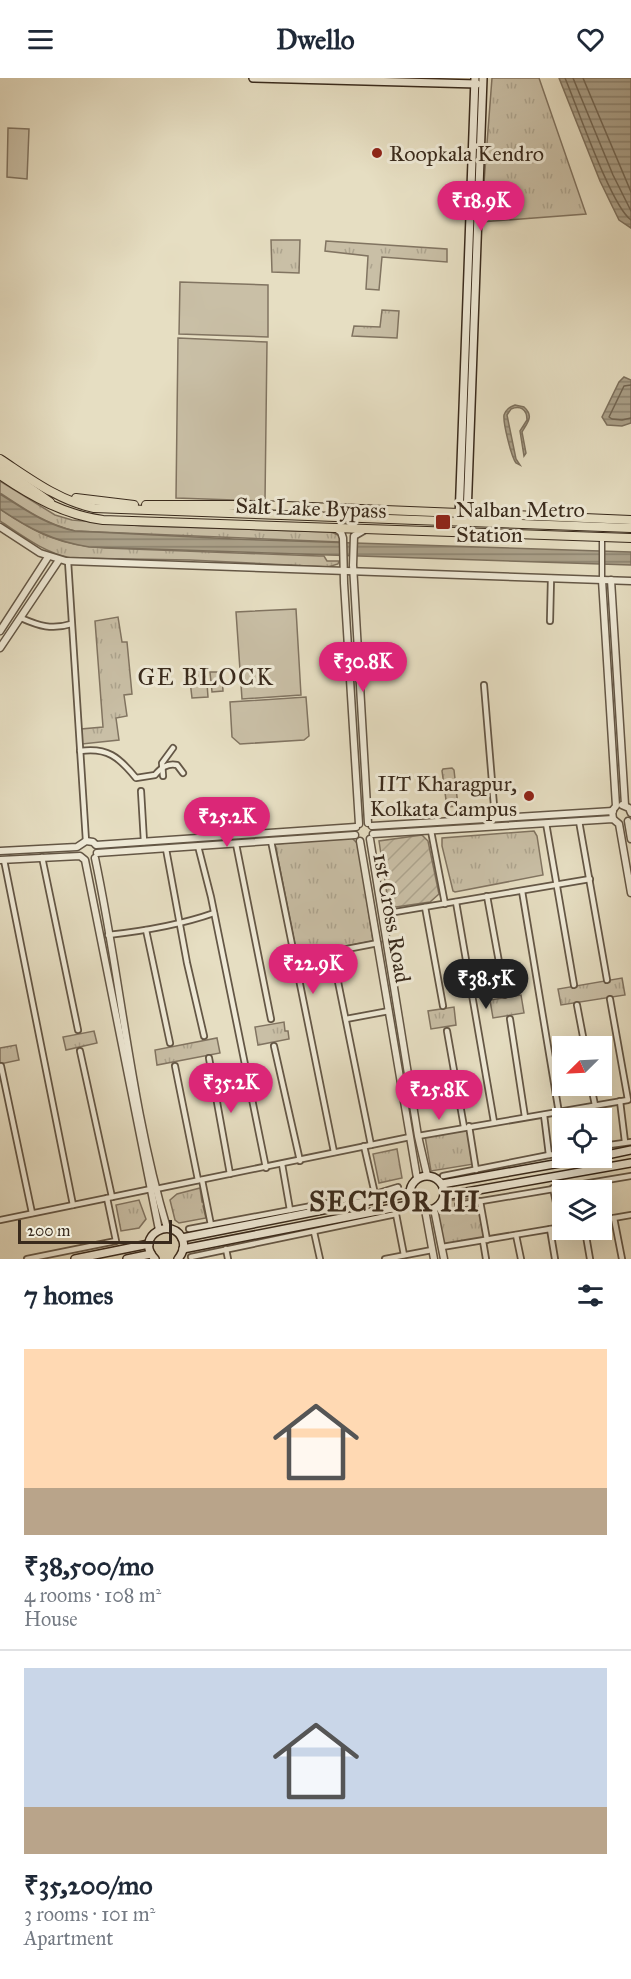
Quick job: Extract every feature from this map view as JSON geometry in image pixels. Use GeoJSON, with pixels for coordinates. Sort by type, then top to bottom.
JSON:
{"type":"FeatureCollection","features":[{"type":"Feature","properties":{"kind":"main road"},"geometry":{"type":"LineString","coordinates":[[253,78],[479,81]]}},
{"type":"Feature","properties":{"kind":"main road"},"geometry":{"type":"LineString","coordinates":[[405,78],[479,81]]}},
{"type":"Feature","properties":{"kind":"main road"},"geometry":{"type":"LineString","coordinates":[[463,517],[470,204],[479,81]]}},
{"type":"Feature","properties":{"kind":"main road"},"geometry":{"type":"LineString","coordinates":[[463,517],[478,204],[479,81]]}},
{"type":"Feature","properties":{"kind":"main road"},"geometry":{"type":"LineString","coordinates":[[470,204],[478,204]]}},
{"type":"Feature","properties":{"kind":"main road","name":"Salt Lake Bypass"},"geometry":{"type":"LineString","coordinates":[[0,459],[44,492],[72,499],[94,508],[154,511],[167,508],[239,505],[393,510],[463,517],[603,523],[631,528]]}},
{"type":"Feature","properties":{"kind":"main road"},"geometry":{"type":"LineString","coordinates":[[0,467],[44,492],[55,506]]}},
{"type":"Feature","properties":{"kind":"main road","name":"Salt Lake Bypass"},"geometry":{"type":"LineString","coordinates":[[0,475],[39,500],[80,516],[103,520],[631,538]]}},
{"type":"Feature","properties":{"kind":"main road","name":"Salt Lake Bypass"},"geometry":{"type":"LineString","coordinates":[[72,499],[254,514],[381,519],[463,517]]}},
{"type":"Feature","properties":{"kind":"main road"},"geometry":{"type":"LineString","coordinates":[[239,505],[254,514]]}},
{"type":"Feature","properties":{"kind":"main road"},"geometry":{"type":"LineString","coordinates":[[167,508],[169,522]]}},
{"type":"Feature","properties":{"kind":"main road"},"geometry":{"type":"LineString","coordinates":[[381,519],[393,510]]}},
{"type":"Feature","properties":{"kind":"main road","name":"Salt Lake Bypass"},"geometry":{"type":"LineString","coordinates":[[603,523],[631,520]]}},
{"type":"Feature","properties":{"kind":"main road"},"geometry":{"type":"LineString","coordinates":[[602,536],[603,523]]}},
{"type":"Feature","properties":{"kind":"main road"},"geometry":{"type":"LineString","coordinates":[[612,1154],[631,1150]]}},
{"type":"Feature","properties":{"kind":"main road"},"geometry":{"type":"LineString","coordinates":[[413,1204],[409,1193],[417,1178],[427,1176],[443,1180],[552,1163]]}},
{"type":"Feature","properties":{"kind":"main road"},"geometry":{"type":"LineString","coordinates":[[444,1196],[631,1163]]}},
{"type":"Feature","properties":{"kind":"main road"},"geometry":{"type":"LineString","coordinates":[[183,1249],[413,1204],[424,1210],[434,1209],[442,1202],[444,1196],[443,1180]]}},
{"type":"Feature","properties":{"kind":"main road"},"geometry":{"type":"LineString","coordinates":[[182,1238],[409,1193]]}},
{"type":"Feature","properties":{"kind":"main road"},"geometry":{"type":"LineString","coordinates":[[127,1259],[153,1257],[149,1244],[152,1236],[163,1229],[174,1230],[182,1238],[183,1249],[178,1259]]}},
{"type":"Feature","properties":{"kind":"main road"},"geometry":{"type":"LineString","coordinates":[[75,1259],[149,1244]]}},
{"type":"Feature","properties":{"kind":"street"},"geometry":{"type":"LineString","coordinates":[[0,526],[48,557],[68,561],[343,567],[631,581]]}},
{"type":"Feature","properties":{"kind":"street","name":"1st Cross Road"},"geometry":{"type":"LineString","coordinates":[[331,527],[339,530],[344,538],[343,567],[358,838],[406,1108],[427,1176]]}},
{"type":"Feature","properties":{"kind":"street","name":"1st Cross Road"},"geometry":{"type":"LineString","coordinates":[[369,528],[357,534],[353,539],[353,582],[364,760],[382,914],[413,1107],[417,1178]]}},
{"type":"Feature","properties":{"kind":"street"},"geometry":{"type":"LineString","coordinates":[[602,536],[613,819]]}},
{"type":"Feature","properties":{"kind":"street"},"geometry":{"type":"LineString","coordinates":[[0,631],[48,557]]}},
{"type":"Feature","properties":{"kind":"street"},"geometry":{"type":"LineString","coordinates":[[0,648],[59,560]]}},
{"type":"Feature","properties":{"kind":"street"},"geometry":{"type":"LineString","coordinates":[[68,561],[86,841]]}},
{"type":"Feature","properties":{"kind":"street"},"geometry":{"type":"LineString","coordinates":[[550,621],[551,578]]}},
{"type":"Feature","properties":{"kind":"street"},"geometry":{"type":"LineString","coordinates":[[611,580],[631,839]]}},
{"type":"Feature","properties":{"kind":"street"},"geometry":{"type":"LineString","coordinates":[[21,618],[40,627],[61,627],[71,624]]}},
{"type":"Feature","properties":{"kind":"street"},"geometry":{"type":"LineString","coordinates":[[347,635],[357,635]]}},
{"type":"Feature","properties":{"kind":"street"},"geometry":{"type":"LineString","coordinates":[[484,685],[495,818]]}},
{"type":"Feature","properties":{"kind":"street"},"geometry":{"type":"LineString","coordinates":[[163,776],[162,763],[173,748]]}},
{"type":"Feature","properties":{"kind":"street"},"geometry":{"type":"LineString","coordinates":[[80,752],[94,749],[108,752],[127,767],[136,778],[155,775],[163,767],[171,764],[177,765],[183,773]]}},
{"type":"Feature","properties":{"kind":"street"},"geometry":{"type":"LineString","coordinates":[[355,761],[364,760]]}},
{"type":"Feature","properties":{"kind":"street"},"geometry":{"type":"LineString","coordinates":[[141,791],[144,842]]}},
{"type":"Feature","properties":{"kind":"street"},"geometry":{"type":"LineString","coordinates":[[0,851],[80,846],[86,841],[96,845],[144,842],[614,808],[630,813]]}},
{"type":"Feature","properties":{"kind":"street"},"geometry":{"type":"LineString","coordinates":[[619,824],[630,813]]}},
{"type":"Feature","properties":{"kind":"street"},"geometry":{"type":"LineString","coordinates":[[486,819],[487,827]]}},
{"type":"Feature","properties":{"kind":"street"},"geometry":{"type":"LineString","coordinates":[[73,1205],[2,860],[42,857],[83,858],[198,846],[358,838],[613,819],[619,824],[631,893]]}},
{"type":"Feature","properties":{"kind":"street"},"geometry":{"type":"LineString","coordinates":[[579,821],[607,980]]}},
{"type":"Feature","properties":{"kind":"street"},"geometry":{"type":"LineString","coordinates":[[546,823],[574,986]]}},
{"type":"Feature","properties":{"kind":"street"},"geometry":{"type":"LineString","coordinates":[[431,831],[445,904]]}},
{"type":"Feature","properties":{"kind":"street"},"geometry":{"type":"LineString","coordinates":[[174,840],[175,848]]}},
{"type":"Feature","properties":{"kind":"street"},"geometry":{"type":"LineString","coordinates":[[271,841],[334,1152]]}},
{"type":"Feature","properties":{"kind":"street"},"geometry":{"type":"LineString","coordinates":[[236,844],[271,1019]]}},
{"type":"Feature","properties":{"kind":"street"},"geometry":{"type":"LineString","coordinates":[[96,845],[110,965]]}},
{"type":"Feature","properties":{"kind":"street"},"geometry":{"type":"LineString","coordinates":[[80,846],[110,965],[163,1229]]}},
{"type":"Feature","properties":{"kind":"street"},"geometry":{"type":"LineString","coordinates":[[198,846],[266,1167]]}},
{"type":"Feature","properties":{"kind":"street"},"geometry":{"type":"LineString","coordinates":[[166,849],[179,923],[204,1036]]}},
{"type":"Feature","properties":{"kind":"street"},"geometry":{"type":"LineString","coordinates":[[42,857],[78,1030]]}},
{"type":"Feature","properties":{"kind":"street"},"geometry":{"type":"LineString","coordinates":[[382,914],[590,879]]}},
{"type":"Feature","properties":{"kind":"street"},"geometry":{"type":"LineString","coordinates":[[522,891],[558,1108]]}},
{"type":"Feature","properties":{"kind":"street"},"geometry":{"type":"LineString","coordinates":[[488,896],[505,995]]}},
{"type":"Feature","properties":{"kind":"street"},"geometry":{"type":"LineString","coordinates":[[456,902],[494,1122]]}},
{"type":"Feature","properties":{"kind":"street"},"geometry":{"type":"LineString","coordinates":[[95,907],[103,905]]}},
{"type":"Feature","properties":{"kind":"street"},"geometry":{"type":"LineString","coordinates":[[425,907],[443,1006]]}},
{"type":"Feature","properties":{"kind":"street"},"geometry":{"type":"LineString","coordinates":[[108,935],[146,930],[214,913]]}},
{"type":"Feature","properties":{"kind":"street"},"geometry":{"type":"LineString","coordinates":[[146,930],[170,1043]]}},
{"type":"Feature","properties":{"kind":"street"},"geometry":{"type":"LineString","coordinates":[[295,959],[378,943]]}},
{"type":"Feature","properties":{"kind":"street"},"geometry":{"type":"LineString","coordinates":[[332,952],[371,1145]]}},
{"type":"Feature","properties":{"kind":"street"},"geometry":{"type":"LineString","coordinates":[[383,974],[392,973]]}},
{"type":"Feature","properties":{"kind":"street"},"geometry":{"type":"LineString","coordinates":[[582,1108],[629,1099],[610,999]]}},
{"type":"Feature","properties":{"kind":"street"},"geometry":{"type":"LineString","coordinates":[[577,1005],[583,1036]]}},
{"type":"Feature","properties":{"kind":"street"},"geometry":{"type":"LineString","coordinates":[[346,1019],[389,1011]]}},
{"type":"Feature","properties":{"kind":"street"},"geometry":{"type":"LineString","coordinates":[[510,1019],[525,1117]]}},
{"type":"Feature","properties":{"kind":"street"},"geometry":{"type":"LineString","coordinates":[[447,1030],[476,1170]]}},
{"type":"Feature","properties":{"kind":"street"},"geometry":{"type":"LineString","coordinates":[[393,1033],[401,1032]]}},
{"type":"Feature","properties":{"kind":"street"},"geometry":{"type":"LineString","coordinates":[[274,1046],[300,1161]]}},
{"type":"Feature","properties":{"kind":"street"},"geometry":{"type":"LineString","coordinates":[[27,1259],[116,1241],[110,1198],[80,1051]]}},
{"type":"Feature","properties":{"kind":"street"},"geometry":{"type":"LineString","coordinates":[[209,1059],[231,1174]]}},
{"type":"Feature","properties":{"kind":"street"},"geometry":{"type":"LineString","coordinates":[[1,1066],[32,1213]]}},
{"type":"Feature","properties":{"kind":"street"},"geometry":{"type":"LineString","coordinates":[[175,1066],[211,1225]]}},
{"type":"Feature","properties":{"kind":"street"},"geometry":{"type":"LineString","coordinates":[[593,1096],[595,1105]]}},
{"type":"Feature","properties":{"kind":"street"},"geometry":{"type":"LineString","coordinates":[[612,1144],[628,1142],[620,1101]]}},
{"type":"Feature","properties":{"kind":"street"},"geometry":{"type":"LineString","coordinates":[[406,1108],[413,1107]]}},
{"type":"Feature","properties":{"kind":"street"},"geometry":{"type":"LineString","coordinates":[[0,1221],[364,1146],[494,1122],[552,1114]]}},
{"type":"Feature","properties":{"kind":"street"},"geometry":{"type":"LineString","coordinates":[[544,1115],[549,1155]]}},
{"type":"Feature","properties":{"kind":"street"},"geometry":{"type":"LineString","coordinates":[[364,1146],[375,1194]]}},
{"type":"Feature","properties":{"kind":"street"},"geometry":{"type":"LineString","coordinates":[[443,1180],[476,1170],[552,1155]]}},
{"type":"Feature","properties":{"kind":"street"},"geometry":{"type":"LineString","coordinates":[[282,1164],[290,1210]]}},
{"type":"Feature","properties":{"kind":"street"},"geometry":{"type":"LineString","coordinates":[[604,1180],[630,1176],[631,1185]]}},
{"type":"Feature","properties":{"kind":"street"},"geometry":{"type":"LineString","coordinates":[[189,1229],[375,1194],[398,1187]]}},
{"type":"Feature","properties":{"kind":"street"},"geometry":{"type":"LineString","coordinates":[[458,1205],[552,1188]]}},
{"type":"Feature","properties":{"kind":"street"},"geometry":{"type":"LineString","coordinates":[[480,1202],[486,1259]]}},
{"type":"Feature","properties":{"kind":"street"},"geometry":{"type":"LineString","coordinates":[[434,1209],[444,1259]]}},
{"type":"Feature","properties":{"kind":"street"},"geometry":{"type":"LineString","coordinates":[[424,1210],[434,1259]]}},
{"type":"Feature","properties":{"kind":"street"},"geometry":{"type":"LineString","coordinates":[[191,1257],[396,1215],[404,1255]]}},
{"type":"Feature","properties":{"kind":"street"},"geometry":{"type":"LineString","coordinates":[[622,1259],[614,1218],[631,1215]]}},
{"type":"Feature","properties":{"kind":"street"},"geometry":{"type":"LineString","coordinates":[[442,1247],[550,1229],[555,1259]]}},
{"type":"Feature","properties":{"kind":"street"},"geometry":{"type":"LineString","coordinates":[[314,1232],[320,1259]]}},
{"type":"Feature","properties":{"kind":"street"},"geometry":{"type":"LineString","coordinates":[[516,1235],[521,1259]]}},
{"type":"Feature","properties":{"kind":"street"},"geometry":{"type":"LineString","coordinates":[[587,1240],[590,1259]]}},
{"type":"Feature","properties":{"kind":"street"},"geometry":{"type":"LineString","coordinates":[[226,1249],[228,1259]]}},
{"type":"Feature","properties":{"kind":"street"},"geometry":{"type":"LineString","coordinates":[[387,1259],[432,1250]]}},
{"type":"Feature","properties":{"kind":"green space"},"geometry":{"type":"Polygon","coordinates":[[[492,78],[539,78],[586,214],[481,222],[492,78]]]}},
{"type":"Feature","properties":{"kind":"green space"},"geometry":{"type":"Polygon","coordinates":[[[8,128],[29,129],[27,179],[7,177],[8,128]]]}},
{"type":"Feature","properties":{"kind":"green space"},"geometry":{"type":"Polygon","coordinates":[[[271,240],[300,240],[299,273],[272,272],[271,240]]]}},
{"type":"Feature","properties":{"kind":"green space"},"geometry":{"type":"Polygon","coordinates":[[[326,241],[447,249],[447,262],[382,257],[379,290],[366,289],[368,256],[325,251],[326,241]]]}},
{"type":"Feature","properties":{"kind":"green space"},"geometry":{"type":"Polygon","coordinates":[[[180,282],[268,285],[268,337],[179,334],[180,282]]]}},
{"type":"Feature","properties":{"kind":"green space"},"geometry":{"type":"Polygon","coordinates":[[[382,310],[399,311],[397,338],[352,336],[354,326],[380,327],[382,310]]]}},
{"type":"Feature","properties":{"kind":"green space"},"geometry":{"type":"Polygon","coordinates":[[[178,338],[267,342],[265,501],[176,498],[178,338]]]}},
{"type":"Feature","properties":{"kind":"green space"},"geometry":{"type":"Polygon","coordinates":[[[0,481],[55,515],[72,520],[143,526],[331,532],[341,539],[340,542],[75,531],[45,520],[0,493],[0,481]]]}},
{"type":"Feature","properties":{"kind":"green space"},"geometry":{"type":"Polygon","coordinates":[[[0,509],[38,532],[75,544],[105,548],[324,556],[327,561],[339,561],[338,564],[328,567],[190,560],[71,558],[42,548],[0,521],[0,509]]]}},
{"type":"Feature","properties":{"kind":"green space"},"geometry":{"type":"Polygon","coordinates":[[[296,609],[301,695],[242,699],[236,612],[296,609]]]}},
{"type":"Feature","properties":{"kind":"green space"},"geometry":{"type":"Polygon","coordinates":[[[118,617],[122,642],[127,642],[132,694],[124,695],[127,716],[116,718],[119,740],[82,744],[81,729],[103,727],[95,621],[118,617]]]}},
{"type":"Feature","properties":{"kind":"green space"},"geometry":{"type":"Polygon","coordinates":[[[206,670],[208,697],[192,698],[189,672],[206,670]]]}},
{"type":"Feature","properties":{"kind":"green space"},"geometry":{"type":"Polygon","coordinates":[[[210,672],[222,672],[223,691],[212,692],[210,672]]]}},
{"type":"Feature","properties":{"kind":"green space"},"geometry":{"type":"Polygon","coordinates":[[[306,697],[309,736],[304,740],[240,744],[232,737],[230,702],[306,697]]]}},
{"type":"Feature","properties":{"kind":"green space"},"geometry":{"type":"Polygon","coordinates":[[[452,768],[458,806],[447,807],[442,771],[452,768]]]}},
{"type":"Feature","properties":{"kind":"green space"},"geometry":{"type":"Polygon","coordinates":[[[244,802],[247,822],[239,823],[238,804],[244,802]]]}},
{"type":"Feature","properties":{"kind":"green space"},"geometry":{"type":"Polygon","coordinates":[[[534,831],[537,836],[543,875],[453,891],[442,838],[534,831]]]}},
{"type":"Feature","properties":{"kind":"green space"},"geometry":{"type":"Polygon","coordinates":[[[422,835],[428,841],[439,894],[430,902],[389,908],[379,841],[422,835]]]}},
{"type":"Feature","properties":{"kind":"green space"},"geometry":{"type":"Polygon","coordinates":[[[352,838],[358,844],[373,941],[297,955],[275,844],[352,838]]]}},
{"type":"Feature","properties":{"kind":"green space"},"geometry":{"type":"Polygon","coordinates":[[[622,978],[625,995],[561,1005],[558,989],[622,978]]]}},
{"type":"Feature","properties":{"kind":"green space"},"geometry":{"type":"Polygon","coordinates":[[[521,995],[524,1013],[493,1018],[490,1000],[521,995]]]}},
{"type":"Feature","properties":{"kind":"green space"},"geometry":{"type":"Polygon","coordinates":[[[454,1007],[456,1025],[431,1029],[428,1011],[454,1007]]]}},
{"type":"Feature","properties":{"kind":"green space"},"geometry":{"type":"Polygon","coordinates":[[[284,1022],[289,1039],[258,1045],[255,1027],[284,1022]]]}},
{"type":"Feature","properties":{"kind":"green space"},"geometry":{"type":"Polygon","coordinates":[[[94,1031],[97,1043],[66,1050],[63,1037],[94,1031]]]}},
{"type":"Feature","properties":{"kind":"green space"},"geometry":{"type":"Polygon","coordinates":[[[217,1038],[220,1053],[157,1065],[155,1050],[217,1038]]]}},
{"type":"Feature","properties":{"kind":"green space"},"geometry":{"type":"Polygon","coordinates":[[[16,1045],[19,1060],[0,1064],[0,1048],[16,1045]]]}},
{"type":"Feature","properties":{"kind":"green space"},"geometry":{"type":"Polygon","coordinates":[[[468,1129],[474,1164],[431,1171],[425,1136],[468,1129]]]}},
{"type":"Feature","properties":{"kind":"green space"},"geometry":{"type":"Polygon","coordinates":[[[397,1149],[402,1178],[379,1183],[373,1154],[397,1149]]]}},
{"type":"Feature","properties":{"kind":"green space"},"geometry":{"type":"Polygon","coordinates":[[[200,1188],[202,1202],[206,1202],[203,1206],[206,1218],[179,1223],[175,1220],[170,1200],[177,1194],[200,1188]]]}},
{"type":"Feature","properties":{"kind":"green space"},"geometry":{"type":"Polygon","coordinates":[[[477,1197],[484,1239],[444,1246],[437,1211],[447,1201],[477,1197]]]}},
{"type":"Feature","properties":{"kind":"green space"},"geometry":{"type":"Polygon","coordinates":[[[139,1200],[146,1219],[139,1228],[121,1231],[116,1205],[139,1200]]]}},
{"type":"Feature","properties":{"kind":"water"},"geometry":{"type":"Polygon","coordinates":[[[559,78],[631,78],[631,228],[619,220],[600,181],[559,78]]]}},
{"type":"Feature","properties":{"kind":"water"},"geometry":{"type":"Polygon","coordinates":[[[624,377],[631,380],[631,423],[622,426],[607,425],[602,417],[619,382],[624,377]]]}},
{"type":"Feature","properties":{"kind":"water"},"geometry":{"type":"Polygon","coordinates":[[[515,405],[524,407],[529,413],[528,422],[522,432],[526,453],[524,456],[520,431],[527,420],[526,413],[517,407],[511,409],[507,415],[516,459],[520,465],[516,463],[512,454],[504,419],[506,411],[515,405]]]}},
{"type":"Feature","properties":{"kind":"water"},"geometry":{"type":"Polygon","coordinates":[[[0,494],[45,521],[75,531],[234,539],[631,552],[631,565],[89,547],[53,538],[22,523],[0,509],[0,494]]]}},
{"type":"Feature","properties":{"kind":"place","name":"Roopkala Kendro"},"geometry":{"type":"Point","coordinates":[377,153]}},
{"type":"Feature","properties":{"kind":"place","name":"Nalban Metro Station"},"geometry":{"type":"Point","coordinates":[443,522]}},
{"type":"Feature","properties":{"kind":"place","name":"IIT Kharagpur, Kolkata Campus"},"geometry":{"type":"Point","coordinates":[529,796]}},
{"type":"Feature","properties":{"kind":"district","name":"GE BLOCK"},"geometry":{"type":"Point","coordinates":[206,677]}},
{"type":"Feature","properties":{"kind":"district","name":"SECTOR III"},"geometry":{"type":"Point","coordinates":[395,1201]}}]}
